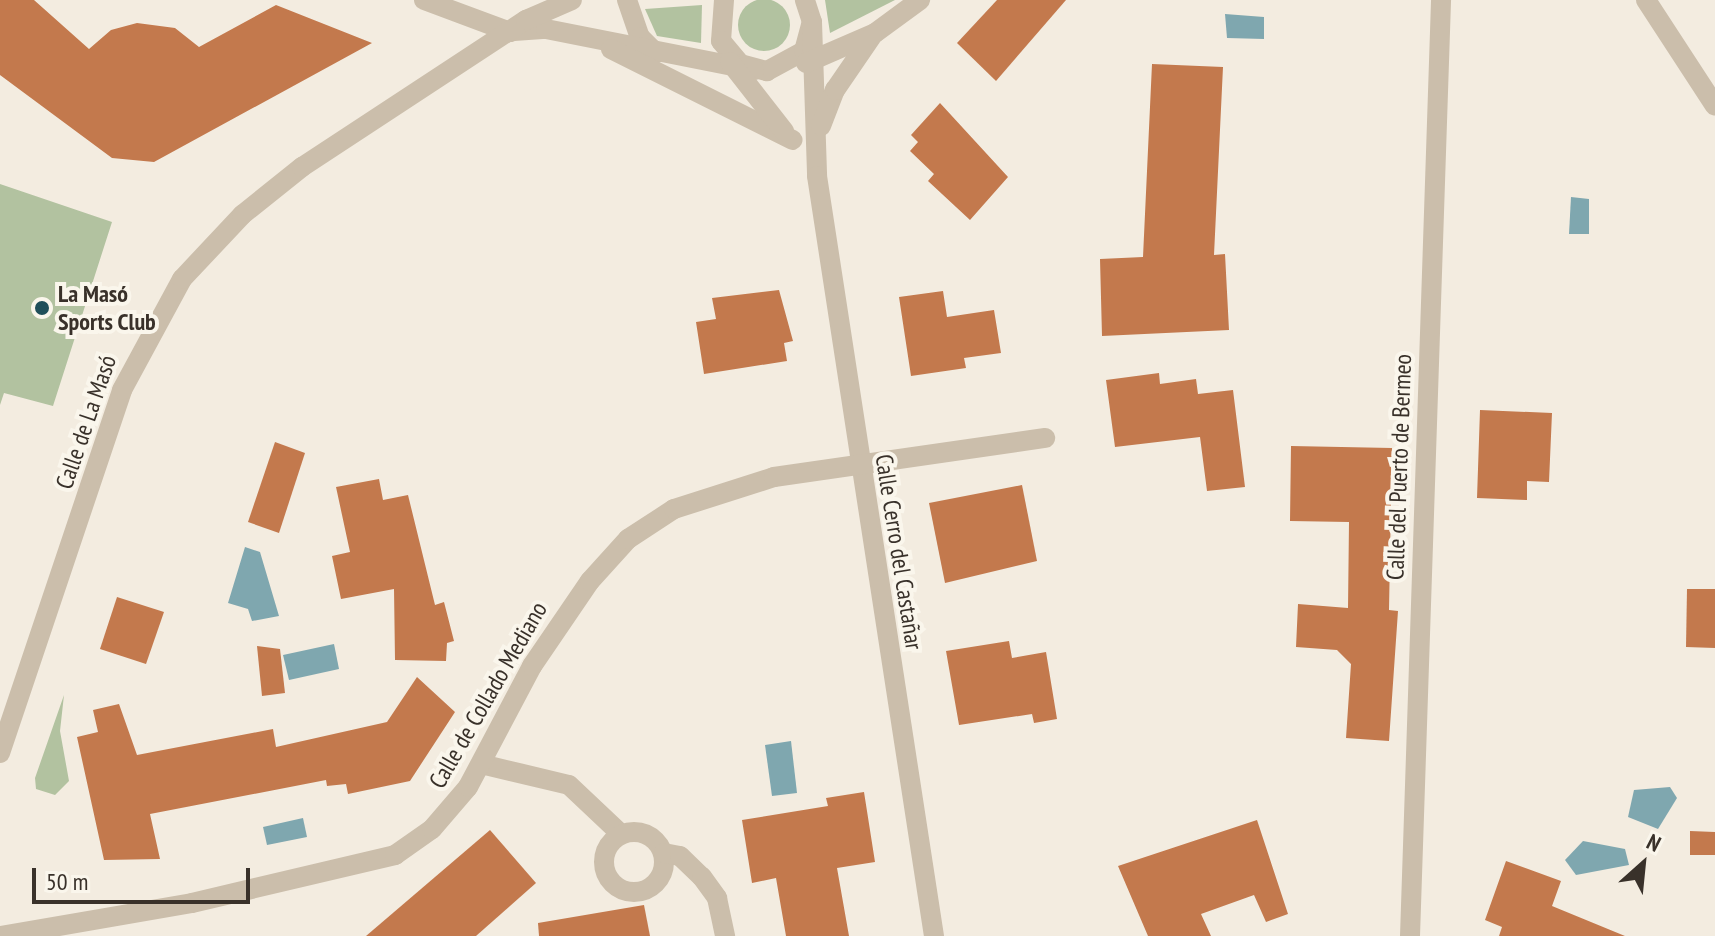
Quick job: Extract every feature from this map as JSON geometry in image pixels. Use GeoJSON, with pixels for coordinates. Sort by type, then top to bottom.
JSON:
{"type":"FeatureCollection","features":[{"type":"Feature","properties":{"kind":"street"},"geometry":{"type":"LineString","coordinates":[[424,0],[510,32]]}},
{"type":"Feature","properties":{"kind":"street","name":"Calle de La Masó"},"geometry":{"type":"LineString","coordinates":[[1,746],[122,390],[182,279],[242,215],[302,167],[510,32],[572,0]]}},
{"type":"Feature","properties":{"kind":"street"},"geometry":{"type":"LineString","coordinates":[[627,0],[635,27],[656,53]]}},
{"type":"Feature","properties":{"kind":"street"},"geometry":{"type":"LineString","coordinates":[[779,69],[816,61],[875,33],[920,0]]}},
{"type":"Feature","properties":{"kind":"street","name":"Calle del Puerto de Bermeo"},"geometry":{"type":"LineString","coordinates":[[1410,936],[1441,0]]}},
{"type":"Feature","properties":{"kind":"street"},"geometry":{"type":"LineString","coordinates":[[1646,0],[1715,106]]}},
{"type":"Feature","properties":{"kind":"street"},"geometry":{"type":"LineString","coordinates":[[722,2],[721,41],[754,70]]}},
{"type":"Feature","properties":{"kind":"street"},"geometry":{"type":"LineString","coordinates":[[779,69],[804,51],[809,7]]}},
{"type":"Feature","properties":{"kind":"street","name":"Calle Cerro del Castañar"},"geometry":{"type":"LineString","coordinates":[[809,7],[816,61],[817,176],[934,936]]}},
{"type":"Feature","properties":{"kind":"street","name":"Calle de La Masó"},"geometry":{"type":"LineString","coordinates":[[510,32],[546,29],[733,68],[779,69]]}},
{"type":"Feature","properties":{"kind":"street"},"geometry":{"type":"LineString","coordinates":[[816,143],[835,90],[875,33]]}},
{"type":"Feature","properties":{"kind":"street"},"geometry":{"type":"LineString","coordinates":[[598,40],[666,82],[793,140]]}},
{"type":"Feature","properties":{"kind":"street","name":"Calle Cerro del Castañar"},"geometry":{"type":"LineString","coordinates":[[721,41],[733,68],[793,140],[817,176]]}},
{"type":"Feature","properties":{"kind":"street","name":"Calle de Collado Mediano"},"geometry":{"type":"LineString","coordinates":[[1,936],[192,903],[395,855],[449,813],[481,764],[561,618],[628,539],[674,509],[733,486],[859,464],[1045,438]]}},
{"type":"Feature","properties":{"kind":"street"},"geometry":{"type":"LineString","coordinates":[[481,764],[569,785],[621,834]]}},
{"type":"Feature","properties":{"kind":"street"},"geometry":{"type":"LineString","coordinates":[[664,853],[657,882],[640,892],[621,889],[607,876],[604,856],[621,834],[642,832],[664,853],[680,856],[702,877],[717,898],[725,936]]}},
{"type":"Feature","properties":{"kind":"green space"},"geometry":{"type":"Polygon","coordinates":[[[764,-1],[783,6],[790,25],[783,44],[764,51],[745,44],[738,25],[745,6],[764,-1]]]}},
{"type":"Feature","properties":{"kind":"green space"},"geometry":{"type":"Polygon","coordinates":[[[825,0],[895,0],[830,33],[825,0]]]}},
{"type":"Feature","properties":{"kind":"green space"},"geometry":{"type":"Polygon","coordinates":[[[702,5],[701,43],[657,36],[645,9],[702,5]]]}},
{"type":"Feature","properties":{"kind":"green space","name":"La Masó Sports Club"},"geometry":{"type":"Polygon","coordinates":[[[0,184],[112,222],[53,406],[4,393],[0,405],[0,184]]]}},
{"type":"Feature","properties":{"kind":"green space"},"geometry":{"type":"Polygon","coordinates":[[[64,695],[60,731],[69,781],[55,795],[36,789],[35,778],[64,695]]]}},
{"type":"Feature","properties":{"kind":"water"},"geometry":{"type":"Polygon","coordinates":[[[1225,14],[1264,17],[1264,39],[1227,38],[1225,14]]]}},
{"type":"Feature","properties":{"kind":"water"},"geometry":{"type":"Polygon","coordinates":[[[1571,197],[1589,199],[1589,234],[1569,234],[1571,197]]]}},
{"type":"Feature","properties":{"kind":"water"},"geometry":{"type":"Polygon","coordinates":[[[245,547],[260,552],[279,616],[252,621],[248,609],[228,603],[245,547]]]}},
{"type":"Feature","properties":{"kind":"water"},"geometry":{"type":"Polygon","coordinates":[[[334,644],[339,669],[289,680],[283,655],[334,644]]]}},
{"type":"Feature","properties":{"kind":"water"},"geometry":{"type":"Polygon","coordinates":[[[791,741],[797,793],[772,796],[765,745],[791,741]]]}},
{"type":"Feature","properties":{"kind":"water"},"geometry":{"type":"Polygon","coordinates":[[[1670,787],[1677,798],[1658,829],[1628,817],[1634,790],[1670,787]]]}},
{"type":"Feature","properties":{"kind":"water"},"geometry":{"type":"Polygon","coordinates":[[[303,818],[307,837],[267,845],[263,827],[303,818]]]}},
{"type":"Feature","properties":{"kind":"water"},"geometry":{"type":"Polygon","coordinates":[[[1583,841],[1625,849],[1629,865],[1576,875],[1565,860],[1583,841]]]}},
{"type":"Feature","properties":{"kind":"building"},"geometry":{"type":"Polygon","coordinates":[[[0,0],[34,0],[89,49],[111,30],[137,23],[175,28],[199,47],[276,5],[372,43],[154,162],[112,158],[0,75],[0,0]]]}},
{"type":"Feature","properties":{"kind":"building"},"geometry":{"type":"Polygon","coordinates":[[[997,0],[1066,0],[996,81],[957,43],[997,0]]]}},
{"type":"Feature","properties":{"kind":"building"},"geometry":{"type":"Polygon","coordinates":[[[1152,64],[1223,67],[1214,255],[1225,254],[1229,330],[1102,336],[1100,259],[1143,257],[1152,64]]]}},
{"type":"Feature","properties":{"kind":"building"},"geometry":{"type":"Polygon","coordinates":[[[940,103],[1008,177],[970,220],[928,181],[934,174],[910,151],[918,142],[911,135],[940,103]]]}},
{"type":"Feature","properties":{"kind":"building"},"geometry":{"type":"Polygon","coordinates":[[[779,290],[793,341],[784,343],[787,361],[704,374],[696,322],[716,319],[712,298],[779,290]]]}},
{"type":"Feature","properties":{"kind":"building"},"geometry":{"type":"Polygon","coordinates":[[[943,291],[947,317],[994,310],[1001,353],[964,358],[966,368],[911,376],[899,297],[943,291]]]}},
{"type":"Feature","properties":{"kind":"building"},"geometry":{"type":"Polygon","coordinates":[[[1159,373],[1160,384],[1196,379],[1198,394],[1233,390],[1245,487],[1207,491],[1200,437],[1115,447],[1106,380],[1159,373]]]}},
{"type":"Feature","properties":{"kind":"building"},"geometry":{"type":"Polygon","coordinates":[[[1480,410],[1552,413],[1549,482],[1527,481],[1527,500],[1477,498],[1480,410]]]}},
{"type":"Feature","properties":{"kind":"building"},"geometry":{"type":"Polygon","coordinates":[[[275,442],[305,453],[279,533],[248,522],[275,442]]]}},
{"type":"Feature","properties":{"kind":"building"},"geometry":{"type":"Polygon","coordinates":[[[1291,446],[1392,448],[1389,610],[1398,611],[1389,741],[1346,738],[1351,664],[1337,650],[1296,647],[1298,604],[1348,608],[1349,522],[1290,521],[1291,446]]]}},
{"type":"Feature","properties":{"kind":"building"},"geometry":{"type":"Polygon","coordinates":[[[379,479],[383,500],[408,495],[435,605],[444,602],[454,641],[447,643],[446,661],[395,660],[394,589],[341,599],[332,556],[350,552],[336,487],[379,479]]]}},
{"type":"Feature","properties":{"kind":"building"},"geometry":{"type":"Polygon","coordinates":[[[1022,485],[1037,561],[945,583],[929,503],[1022,485]]]}},
{"type":"Feature","properties":{"kind":"building"},"geometry":{"type":"Polygon","coordinates":[[[1687,589],[1715,589],[1715,648],[1686,647],[1687,589]]]}},
{"type":"Feature","properties":{"kind":"building"},"geometry":{"type":"Polygon","coordinates":[[[117,597],[164,612],[146,664],[100,649],[117,597]]]}},
{"type":"Feature","properties":{"kind":"building"},"geometry":{"type":"Polygon","coordinates":[[[1009,641],[1012,658],[1046,652],[1057,719],[1034,723],[1032,714],[959,725],[946,651],[1009,641]]]}},
{"type":"Feature","properties":{"kind":"building"},"geometry":{"type":"Polygon","coordinates":[[[257,646],[280,649],[285,693],[262,696],[257,646]]]}},
{"type":"Feature","properties":{"kind":"building"},"geometry":{"type":"Polygon","coordinates":[[[417,677],[455,712],[410,781],[348,794],[346,784],[327,786],[326,780],[150,814],[160,859],[104,860],[77,737],[98,732],[93,710],[119,704],[137,755],[273,729],[276,747],[387,722],[417,677]]]}},
{"type":"Feature","properties":{"kind":"building"},"geometry":{"type":"Polygon","coordinates":[[[864,792],[875,862],[837,868],[849,936],[786,936],[776,878],[752,883],[742,820],[828,806],[826,798],[864,792]]]}},
{"type":"Feature","properties":{"kind":"building"},"geometry":{"type":"Polygon","coordinates":[[[1257,820],[1288,914],[1266,922],[1254,895],[1201,914],[1211,936],[1148,936],[1118,866],[1257,820]]]}},
{"type":"Feature","properties":{"kind":"building"},"geometry":{"type":"Polygon","coordinates":[[[490,830],[536,883],[476,936],[366,936],[490,830]]]}},
{"type":"Feature","properties":{"kind":"building"},"geometry":{"type":"Polygon","coordinates":[[[1690,831],[1715,832],[1715,855],[1690,855],[1690,831]]]}},
{"type":"Feature","properties":{"kind":"building"},"geometry":{"type":"Polygon","coordinates":[[[1506,861],[1561,881],[1552,906],[1625,936],[1499,936],[1502,927],[1485,920],[1506,861]]]}},
{"type":"Feature","properties":{"kind":"building"},"geometry":{"type":"Polygon","coordinates":[[[644,905],[650,936],[539,936],[538,923],[644,905]]]}},
{"type":"Feature","properties":{"kind":"place","name":"La Masó Sports Club"},"geometry":{"type":"Point","coordinates":[42,308]}}]}
